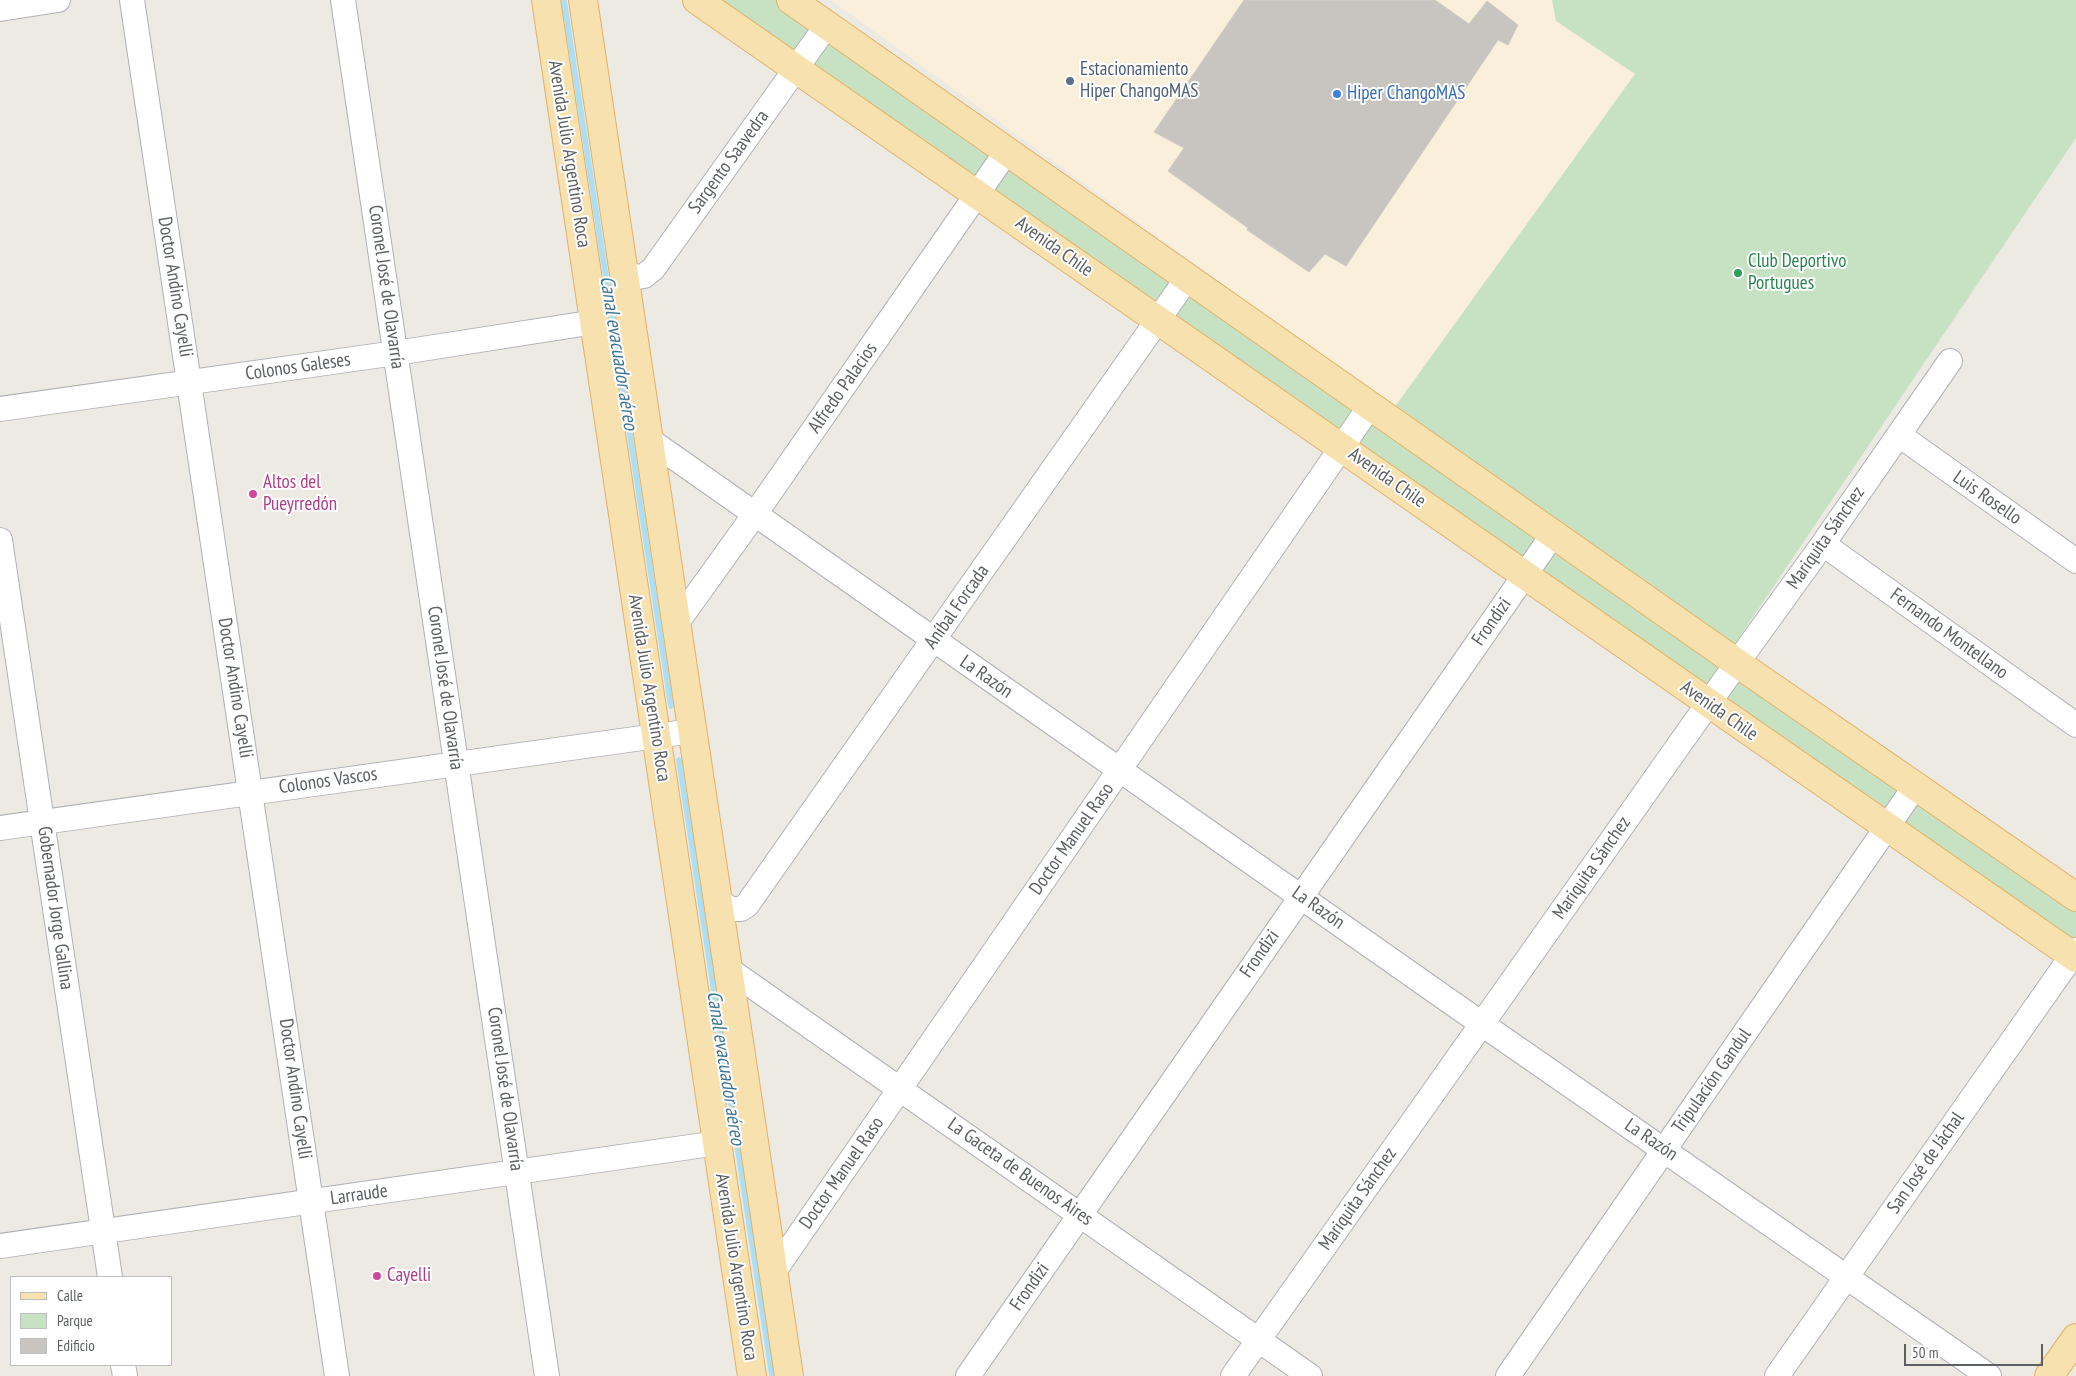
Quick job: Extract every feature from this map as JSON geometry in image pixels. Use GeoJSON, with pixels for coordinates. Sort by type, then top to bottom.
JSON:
{"type":"FeatureCollection","features":[{"type":"Feature","properties":{"kind":"main road","name":"Avenida Julio Argentino Roca"},"geometry":{"type":"LineString","coordinates":[[546,0],[752,1376]]}},
{"type":"Feature","properties":{"kind":"main road","name":"Avenida Julio Argentino Roca"},"geometry":{"type":"LineString","coordinates":[[583,0],[789,1376]]}},
{"type":"Feature","properties":{"kind":"main road","name":"Avenida Chile"},"geometry":{"type":"LineString","coordinates":[[697,0],[1525,574],[1708,704],[2075,954]]}},
{"type":"Feature","properties":{"kind":"main road"},"geometry":{"type":"LineString","coordinates":[[791,0],[1737,663],[2076,897]]}},
{"type":"Feature","properties":{"kind":"main road"},"geometry":{"type":"LineString","coordinates":[[2049,1376],[2076,1338]]}},
{"type":"Feature","properties":{"kind":"street"},"geometry":{"type":"LineString","coordinates":[[0,9],[58,0]]}},
{"type":"Feature","properties":{"kind":"street","name":"Doctor Andino Cayelli"},"geometry":{"type":"LineString","coordinates":[[132,0],[338,1376]]}},
{"type":"Feature","properties":{"kind":"street","name":"Coronel José de Olavarría"},"geometry":{"type":"LineString","coordinates":[[343,0],[547,1376]]}},
{"type":"Feature","properties":{"kind":"street","name":"Sargento Saavedra"},"geometry":{"type":"LineString","coordinates":[[622,266],[628,274],[638,277],[644,276],[653,269],[827,25]]}},
{"type":"Feature","properties":{"kind":"street","name":"Alfredo Palacios"},"geometry":{"type":"LineString","coordinates":[[676,624],[755,514],[1007,151]]}},
{"type":"Feature","properties":{"kind":"street","name":"Aníbal Forcada"},"geometry":{"type":"LineString","coordinates":[[716,895],[730,909],[741,909],[747,905],[1188,278]]}},
{"type":"Feature","properties":{"kind":"street","name":"Colonos Galeses"},"geometry":{"type":"LineString","coordinates":[[0,409],[396,353],[595,322]]}},
{"type":"Feature","properties":{"kind":"street","name":"Mariquita Sánchez"},"geometry":{"type":"LineString","coordinates":[[1233,1376],[1823,544],[1950,361]]}},
{"type":"Feature","properties":{"kind":"street","name":"Doctor Manuel Raso"},"geometry":{"type":"LineString","coordinates":[[773,1273],[1370,406]]}},
{"type":"Feature","properties":{"kind":"street","name":"Luis Rosello"},"geometry":{"type":"LineString","coordinates":[[1899,435],[2076,561]]}},
{"type":"Feature","properties":{"kind":"street","name":"La Razón"},"geometry":{"type":"LineString","coordinates":[[648,439],[1482,1024],[1990,1376]]}},
{"type":"Feature","properties":{"kind":"street","name":"Frondizi"},"geometry":{"type":"LineString","coordinates":[[968,1376],[1554,533]]}},
{"type":"Feature","properties":{"kind":"street","name":"Gobernador Jorge Gallina"},"geometry":{"type":"LineString","coordinates":[[0,540],[110,1276]]}},
{"type":"Feature","properties":{"kind":"street","name":"Fernando Montellano"},"geometry":{"type":"LineString","coordinates":[[1823,544],[2076,725]]}},
{"type":"Feature","properties":{"kind":"street","name":"Colonos Vascos"},"geometry":{"type":"LineString","coordinates":[[0,828],[692,731]]}},
{"type":"Feature","properties":{"kind":"street","name":"Tripulación Gandul"},"geometry":{"type":"LineString","coordinates":[[1508,1376],[1916,785]]}},
{"type":"Feature","properties":{"kind":"street","name":"San José de Jáchal"},"geometry":{"type":"LineString","coordinates":[[1777,1376],[2075,954]]}},
{"type":"Feature","properties":{"kind":"street","name":"La Gaceta de Buenos Aires"},"geometry":{"type":"LineString","coordinates":[[728,969],[1310,1376]]}},
{"type":"Feature","properties":{"kind":"street","name":"Larraude"},"geometry":{"type":"LineString","coordinates":[[0,1246],[718,1144]]}},
{"type":"Feature","properties":{"kind":"shaded area"},"geometry":{"type":"Polygon","coordinates":[[[831,0],[1552,0],[1556,21],[1636,74],[1394,408],[831,0]]]}},
{"type":"Feature","properties":{"kind":"green space"},"geometry":{"type":"Polygon","coordinates":[[[697,0],[791,0],[2076,897],[2076,958],[697,0]]]}},
{"type":"Feature","properties":{"kind":"green space","name":"Club Deportivo Portugues"},"geometry":{"type":"Polygon","coordinates":[[[1552,0],[2076,0],[2076,138],[1734,645],[1394,408],[1635,74],[1556,21],[1552,0]]]}},
{"type":"Feature","properties":{"kind":"building"},"geometry":{"type":"Polygon","coordinates":[[[1244,0],[1435,0],[1469,24],[1487,1],[1518,25],[1508,45],[1498,40],[1346,266],[1325,254],[1309,272],[1247,230],[1248,228],[1168,171],[1184,148],[1154,132],[1244,0]]]}},
{"type":"Feature","properties":{"kind":"waterway","name":"Canal evacuador aéreo"},"geometry":{"type":"LineString","coordinates":[[564,0],[671,706]]}},
{"type":"Feature","properties":{"kind":"waterway","name":"Canal evacuador aéreo"},"geometry":{"type":"LineString","coordinates":[[679,760],[772,1376]]}},
{"type":"Feature","properties":{"kind":"place","name":"Estacionamiento Hiper ChangoMAS"},"geometry":{"type":"Point","coordinates":[1070,81]}},
{"type":"Feature","properties":{"kind":"place","name":"Hiper ChangoMAS"},"geometry":{"type":"Point","coordinates":[1337,94]}},
{"type":"Feature","properties":{"kind":"place","name":"Club Deportivo Portugues"},"geometry":{"type":"Point","coordinates":[1738,273]}},
{"type":"Feature","properties":{"kind":"place","name":"Altos del Pueyrredón"},"geometry":{"type":"Point","coordinates":[253,494]}},
{"type":"Feature","properties":{"kind":"place","name":"Cayelli"},"geometry":{"type":"Point","coordinates":[377,1276]}}]}
